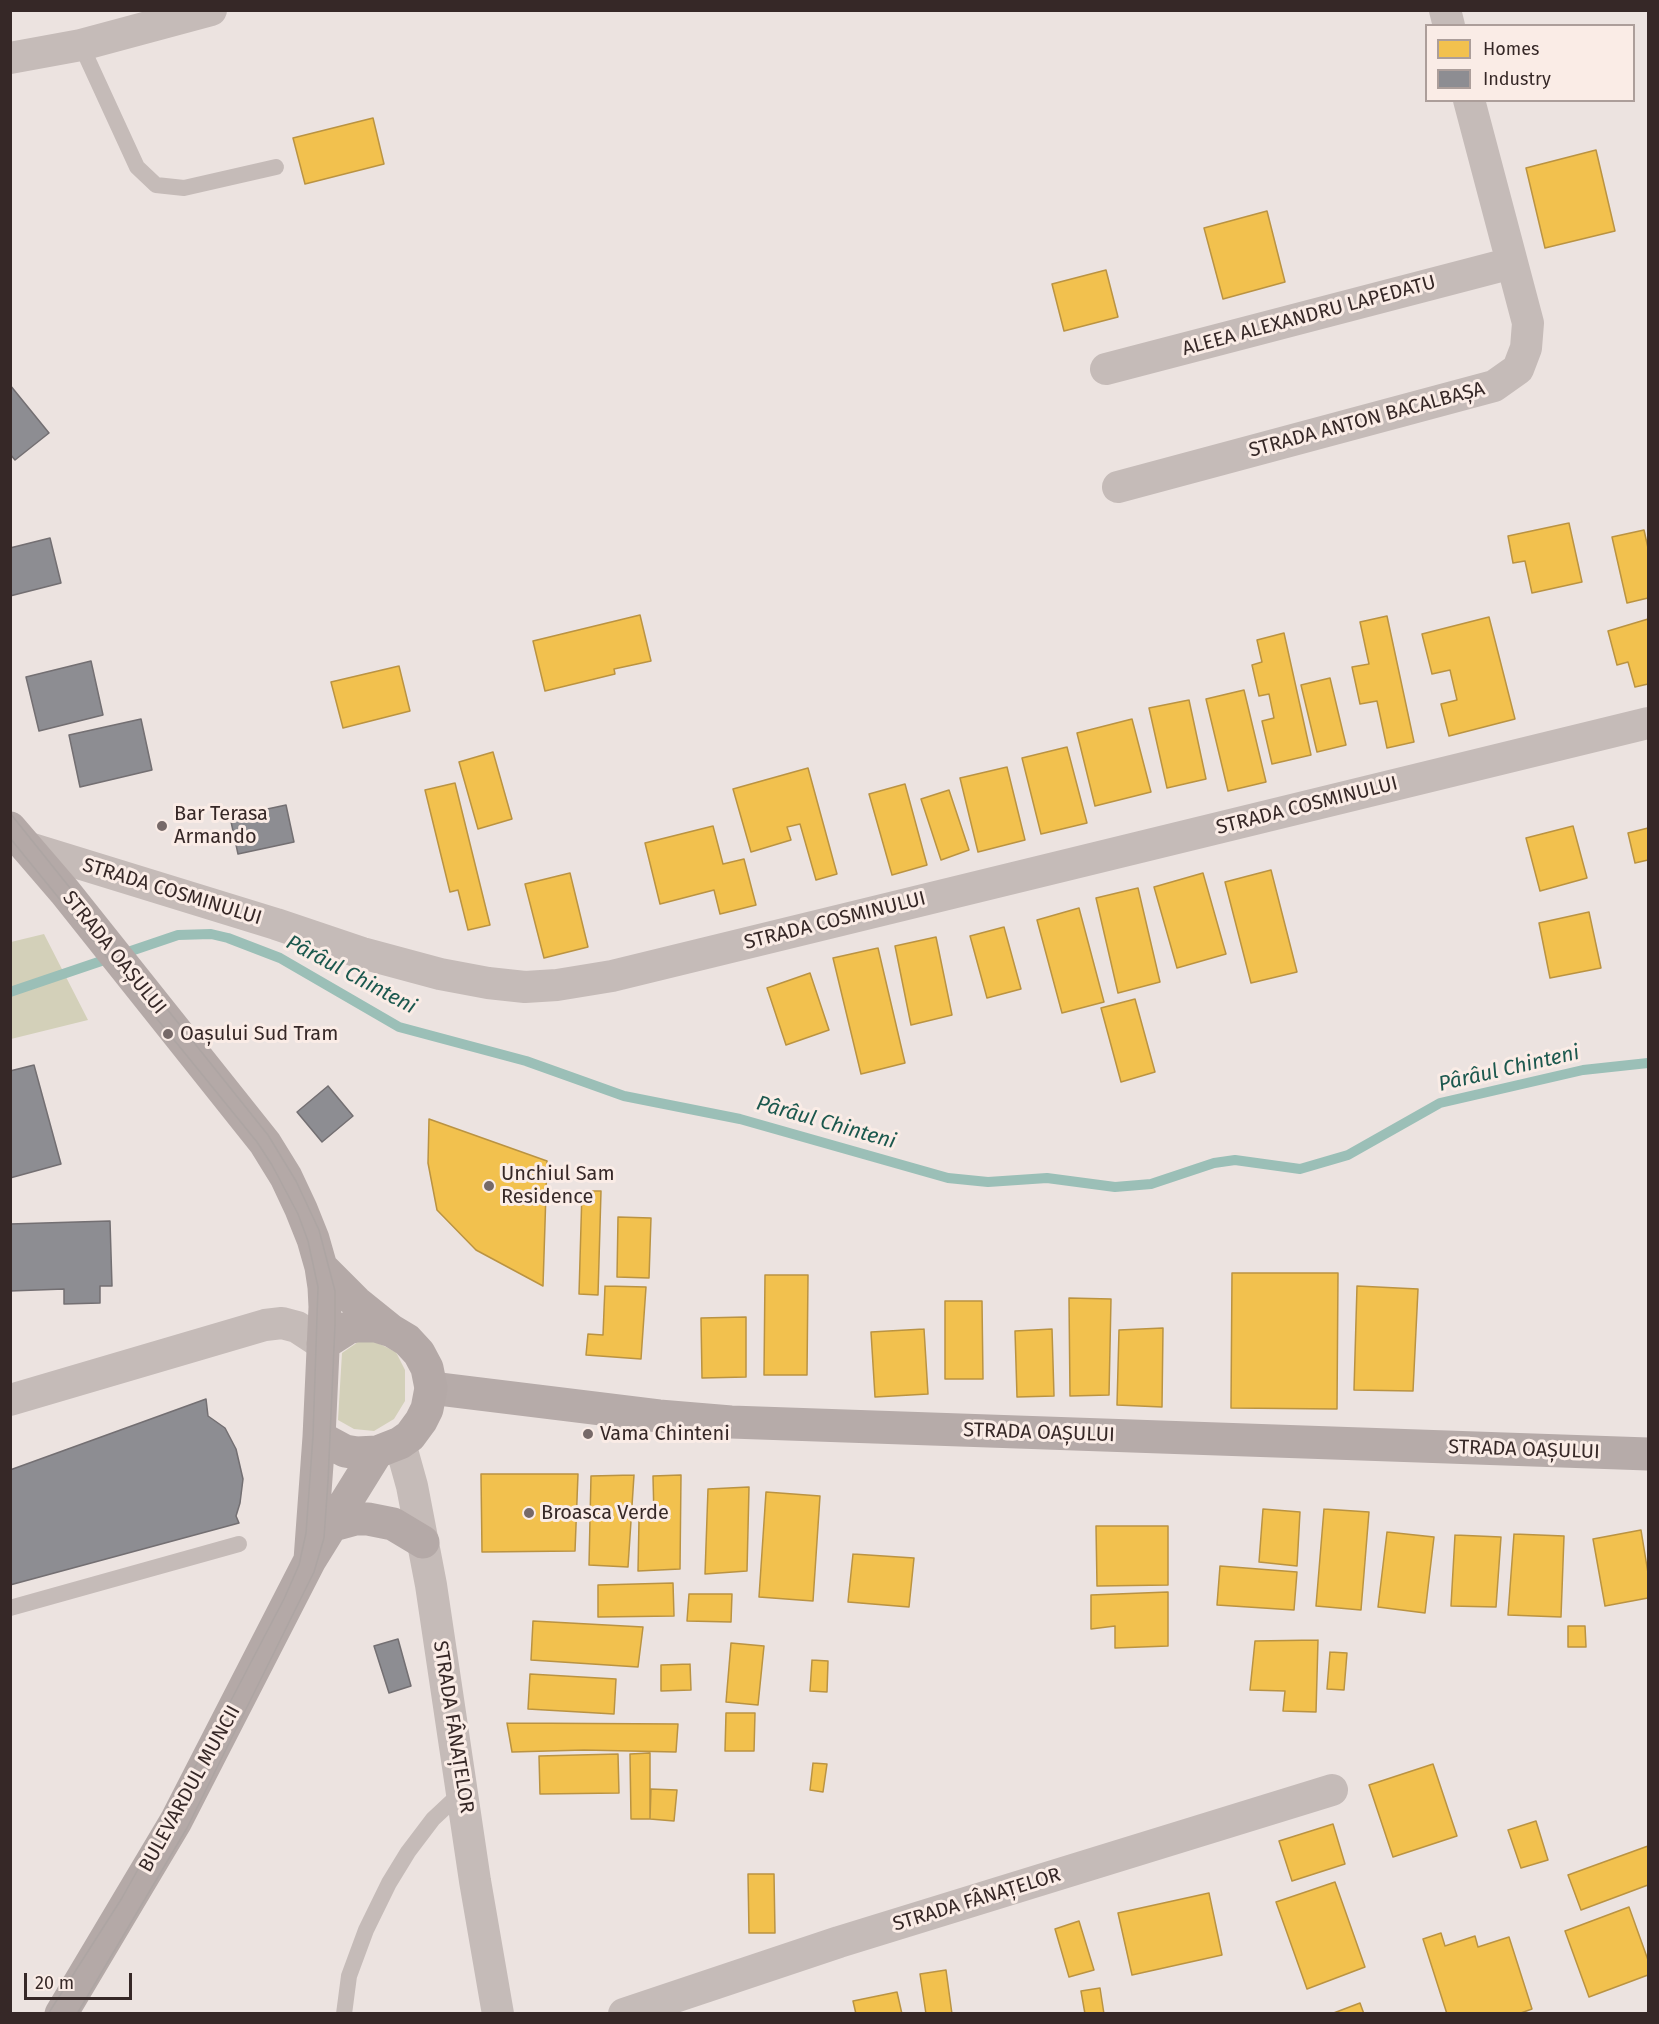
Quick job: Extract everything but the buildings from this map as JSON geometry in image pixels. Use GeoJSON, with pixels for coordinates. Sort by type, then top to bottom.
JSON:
{"type":"FeatureCollection","features":[{"type":"Feature","properties":{"kind":"main road","name":"STRADA OAȘULUI"},"geometry":{"type":"LineString","coordinates":[[18,837],[207,1069],[265,1143],[286,1177],[313,1239],[321,1267],[325,1307],[323,1344]]}},
{"type":"Feature","properties":{"kind":"main road","name":"STRADA OAȘULUI"},"geometry":{"type":"LineString","coordinates":[[321,1267],[356,1302],[392,1331]]}},
{"type":"Feature","properties":{"kind":"main road"},"geometry":{"type":"LineString","coordinates":[[357,1326],[376,1326],[392,1331],[407,1340],[419,1353],[426,1368],[431,1388],[427,1409],[410,1436],[389,1447],[357,1453],[345,1451],[319,1437],[323,1344],[348,1328],[357,1326]]}},
{"type":"Feature","properties":{"kind":"main road","name":"STRADA OAȘULUI"},"geometry":{"type":"LineString","coordinates":[[431,1388],[659,1416],[731,1422],[1648,1454]]}},
{"type":"Feature","properties":{"kind":"main road","name":"BULEVARDUL MUNCII"},"geometry":{"type":"LineString","coordinates":[[310,1560],[319,1437]]}},
{"type":"Feature","properties":{"kind":"main road","name":"BULEVARDUL MUNCII"},"geometry":{"type":"LineString","coordinates":[[61,2013],[176,1821],[310,1560],[389,1447]]}},
{"type":"Feature","properties":{"kind":"main road"},"geometry":{"type":"LineString","coordinates":[[333,1526],[355,1519],[368,1519],[393,1524],[423,1542]]}},
{"type":"Feature","properties":{"kind":"street"},"geometry":{"type":"LineString","coordinates":[[12,53],[81,45],[211,10]]}},
{"type":"Feature","properties":{"kind":"street","name":"STRADA ANTON BACALBAȘA"},"geometry":{"type":"LineString","coordinates":[[1118,487],[1494,386],[1518,369],[1526,348],[1528,323],[1470,102]]}},
{"type":"Feature","properties":{"kind":"street","name":"ALEEA ALEXANDRU LAPEDATU"},"geometry":{"type":"LineString","coordinates":[[1106,369],[1512,263]]}},
{"type":"Feature","properties":{"kind":"street","name":"STRADA COSMINULUI"},"geometry":{"type":"LineString","coordinates":[[18,837],[362,952],[440,974],[525,987],[557,985],[612,976],[1648,723]]}},
{"type":"Feature","properties":{"kind":"street"},"geometry":{"type":"LineString","coordinates":[[10,1400],[265,1325],[282,1323],[297,1327],[323,1344]]}},
{"type":"Feature","properties":{"kind":"street","name":"STRADA FÂNAȚELOR"},"geometry":{"type":"LineString","coordinates":[[389,1447],[423,1542],[475,1881],[498,2013]]}},
{"type":"Feature","properties":{"kind":"street","name":"STRADA FÂNAȚELOR"},"geometry":{"type":"LineString","coordinates":[[624,2013],[839,1942],[1332,1790]]}},
{"type":"Feature","properties":{"kind":"lane"},"geometry":{"type":"LineString","coordinates":[[81,45],[137,167],[156,185],[184,188],[276,167]]}},
{"type":"Feature","properties":{"kind":"lane"},"geometry":{"type":"LineString","coordinates":[[10,1608],[239,1544]]}},
{"type":"Feature","properties":{"kind":"lane"},"geometry":{"type":"LineString","coordinates":[[344,2013],[349,1976],[366,1930],[389,1882],[433,1819],[463,1791]]}},
{"type":"Feature","properties":{"kind":"shaded area"},"geometry":{"type":"Polygon","coordinates":[[[44,934],[88,1020],[11,1039],[11,942],[44,934]]]}},
{"type":"Feature","properties":{"kind":"shaded area"},"geometry":{"type":"Polygon","coordinates":[[[358,1342],[376,1342],[396,1352],[405,1370],[405,1401],[394,1419],[374,1431],[354,1429],[338,1420],[342,1353],[358,1342]]]}},
{"type":"Feature","properties":{"kind":"waterway","name":"Pârâul Chinteni"},"geometry":{"type":"LineString","coordinates":[[10,992],[178,935],[211,934],[228,938],[280,958],[399,1027],[526,1061],[624,1096],[740,1119],[948,1178],[988,1182],[1047,1178],[1115,1187],[1151,1184],[1214,1163],[1235,1160],[1300,1169],[1348,1155],[1440,1103],[1583,1070],[1648,1063]]}},
{"type":"Feature","properties":{"kind":"tram line"},"geometry":{"type":"LineString","coordinates":[[10,813],[268,1135],[296,1181],[319,1230],[335,1291],[324,1538],[314,1572],[187,1828],[77,2014]]}},
{"type":"Feature","properties":{"kind":"tram line"},"geometry":{"type":"LineString","coordinates":[[10,838],[257,1142],[298,1214],[308,1241],[318,1287],[313,1436],[306,1533],[299,1565],[284,1599],[214,1733],[122,1898],[48,2014]]}},
{"type":"Feature","properties":{"kind":"place","name":"Bar Terasa Armando"},"geometry":{"type":"Point","coordinates":[162,826]}},
{"type":"Feature","properties":{"kind":"place","name":"Oașului Sud Tram"},"geometry":{"type":"Point","coordinates":[168,1034]}},
{"type":"Feature","properties":{"kind":"place","name":"Unchiul Sam Residence"},"geometry":{"type":"Point","coordinates":[489,1186]}},
{"type":"Feature","properties":{"kind":"place","name":"Vama Chinteni"},"geometry":{"type":"Point","coordinates":[588,1434]}},
{"type":"Feature","properties":{"kind":"place","name":"Broasca Verde"},"geometry":{"type":"Point","coordinates":[529,1513]}}]}
